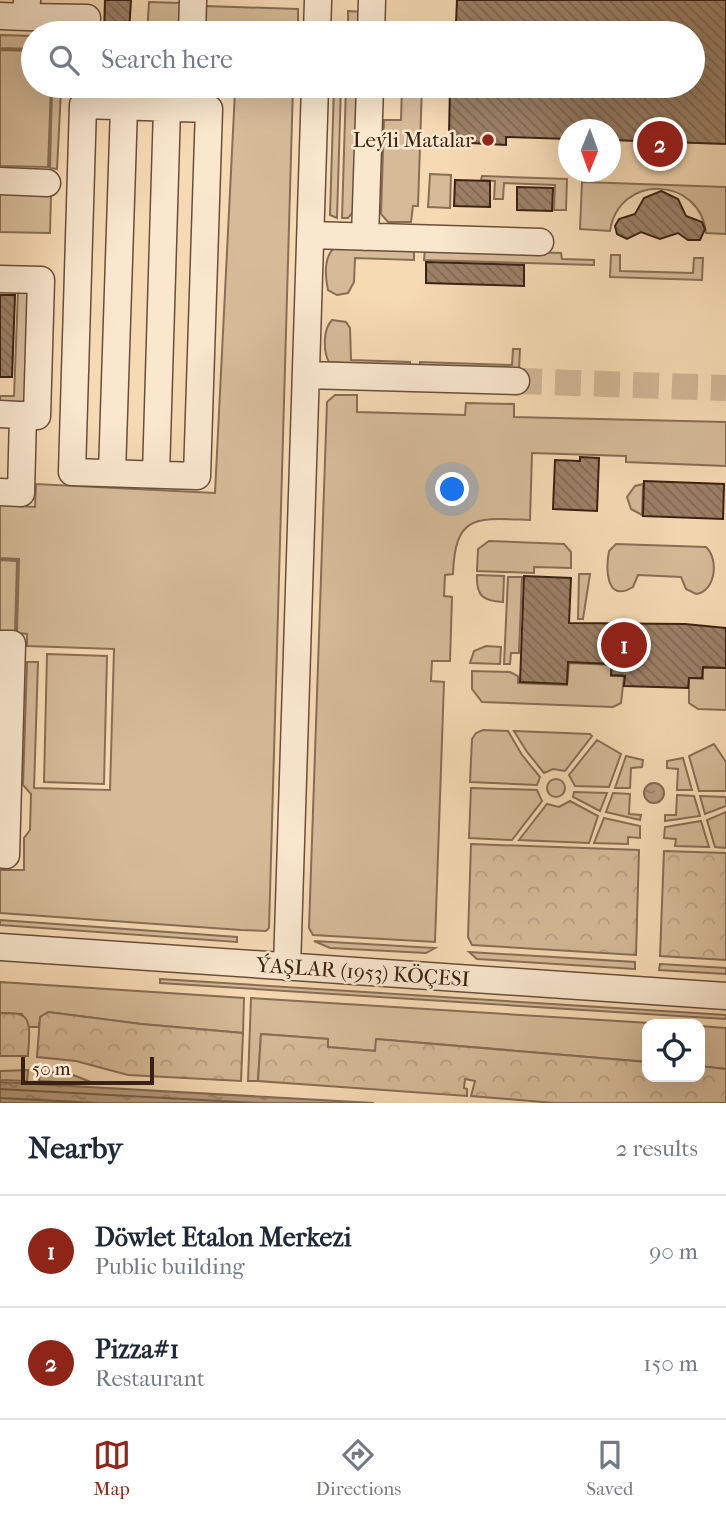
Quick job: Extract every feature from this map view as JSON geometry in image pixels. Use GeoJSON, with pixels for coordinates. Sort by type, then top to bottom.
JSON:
{"type":"FeatureCollection","features":[{"type":"Feature","properties":{"kind":"street"},"geometry":{"type":"LineString","coordinates":[[192,21],[193,0]]}},
{"type":"Feature","properties":{"kind":"street"},"geometry":{"type":"LineString","coordinates":[[317,21],[318,0]]}},
{"type":"Feature","properties":{"kind":"street"},"geometry":{"type":"LineString","coordinates":[[371,21],[372,0]]}},
{"type":"Feature","properties":{"kind":"street"},"geometry":{"type":"LineString","coordinates":[[18,11],[77,17]]}},
{"type":"Feature","properties":{"kind":"street"},"geometry":{"type":"LineString","coordinates":[[287,967],[316,98]]}},
{"type":"Feature","properties":{"kind":"street"},"geometry":{"type":"LineString","coordinates":[[365,237],[370,98]]}},
{"type":"Feature","properties":{"kind":"street"},"geometry":{"type":"LineString","coordinates":[[156,474],[182,101]]}},
{"type":"Feature","properties":{"kind":"street"},"geometry":{"type":"LineString","coordinates":[[182,101],[209,109],[197,476],[72,472],[83,106],[124,107],[182,101]]}},
{"type":"Feature","properties":{"kind":"street"},"geometry":{"type":"LineString","coordinates":[[112,473],[124,107]]}},
{"type":"Feature","properties":{"kind":"street"},"geometry":{"type":"LineString","coordinates":[[0,181],[47,183]]}},
{"type":"Feature","properties":{"kind":"street"},"geometry":{"type":"LineString","coordinates":[[311,235],[540,242]]}},
{"type":"Feature","properties":{"kind":"street"},"geometry":{"type":"LineString","coordinates":[[0,279],[41,280],[37,416],[11,415],[21,493],[0,492]]}},
{"type":"Feature","properties":{"kind":"street"},"geometry":{"type":"LineString","coordinates":[[306,375],[516,381]]}},
{"type":"Feature","properties":{"kind":"street"},"geometry":{"type":"LineString","coordinates":[[0,644],[12,644],[5,746],[3,855]]}},
{"type":"Feature","properties":{"kind":"street","name":"ÝAŞLAR (1953) KÖÇESI"},"geometry":{"type":"LineString","coordinates":[[0,947],[726,996]]}},
{"type":"Feature","properties":{"kind":"green space"},"geometry":{"type":"Polygon","coordinates":[[[149,2],[181,3],[181,21],[148,21],[149,2]]]}},
{"type":"Feature","properties":{"kind":"green space"},"geometry":{"type":"Polygon","coordinates":[[[206,6],[298,9],[298,21],[205,21],[206,6]]]}},
{"type":"Feature","properties":{"kind":"green space"},"geometry":{"type":"Polygon","coordinates":[[[348,11],[363,12],[363,21],[348,21],[348,11]]]}},
{"type":"Feature","properties":{"kind":"green space"},"geometry":{"type":"Polygon","coordinates":[[[0,35],[21,36],[21,49],[0,48],[0,35]]]}},
{"type":"Feature","properties":{"kind":"green space"},"geometry":{"type":"Polygon","coordinates":[[[0,50],[21,51],[21,98],[51,98],[48,167],[0,166],[0,50]]]}},
{"type":"Feature","properties":{"kind":"green space"},"geometry":{"type":"Polygon","coordinates":[[[52,98],[61,98],[57,169],[50,168],[52,98]]]}},
{"type":"Feature","properties":{"kind":"green space"},"geometry":{"type":"Polygon","coordinates":[[[235,98],[293,98],[269,928],[266,931],[241,930],[0,913],[0,870],[24,870],[24,838],[30,830],[31,794],[23,785],[27,662],[38,662],[34,788],[110,790],[114,649],[27,646],[27,634],[17,633],[19,559],[0,558],[0,505],[35,507],[36,484],[215,493],[235,98]]]}},
{"type":"Feature","properties":{"kind":"green space"},"geometry":{"type":"Polygon","coordinates":[[[334,98],[341,98],[337,218],[330,215],[334,98]]]}},
{"type":"Feature","properties":{"kind":"green space"},"geometry":{"type":"Polygon","coordinates":[[[346,98],[361,98],[356,208],[348,218],[342,218],[346,98]]]}},
{"type":"Feature","properties":{"kind":"green space"},"geometry":{"type":"Polygon","coordinates":[[[402,98],[422,98],[418,206],[413,206],[411,222],[388,222],[381,214],[384,120],[401,120],[402,98]]]}},
{"type":"Feature","properties":{"kind":"green space"},"geometry":{"type":"Polygon","coordinates":[[[430,174],[451,175],[450,208],[428,207],[430,174]]]}},
{"type":"Feature","properties":{"kind":"green space"},"geometry":{"type":"Polygon","coordinates":[[[482,176],[558,179],[558,182],[567,182],[566,210],[554,210],[555,185],[504,183],[503,199],[494,199],[495,181],[481,180],[482,176]]]}},
{"type":"Feature","properties":{"kind":"green space"},"geometry":{"type":"Polygon","coordinates":[[[582,182],[726,187],[726,234],[706,233],[701,214],[690,200],[675,192],[659,189],[643,191],[628,199],[616,212],[610,231],[580,229],[582,182]]]}},
{"type":"Feature","properties":{"kind":"green space"},"geometry":{"type":"Polygon","coordinates":[[[0,193],[51,195],[50,233],[0,232],[0,193]]]}},
{"type":"Feature","properties":{"kind":"green space"},"geometry":{"type":"Polygon","coordinates":[[[414,248],[414,260],[355,258],[354,282],[348,293],[337,295],[328,290],[326,268],[333,249],[414,248]]]}},
{"type":"Feature","properties":{"kind":"green space"},"geometry":{"type":"Polygon","coordinates":[[[425,249],[561,253],[562,259],[594,260],[594,265],[424,260],[425,249]]]}},
{"type":"Feature","properties":{"kind":"green space"},"geometry":{"type":"Polygon","coordinates":[[[611,255],[620,255],[620,271],[693,273],[694,258],[703,258],[702,280],[610,277],[611,255]]]}},
{"type":"Feature","properties":{"kind":"green space"},"geometry":{"type":"Polygon","coordinates":[[[31,289],[28,402],[0,405],[0,396],[14,396],[18,291],[31,289]]]}},
{"type":"Feature","properties":{"kind":"green space"},"geometry":{"type":"Polygon","coordinates":[[[332,320],[346,322],[350,328],[351,360],[410,362],[410,367],[329,362],[325,340],[332,320]]]}},
{"type":"Feature","properties":{"kind":"green space"},"geometry":{"type":"Polygon","coordinates":[[[513,349],[520,349],[519,371],[420,368],[420,362],[512,365],[513,349]]]}},
{"type":"Feature","properties":{"kind":"green space"},"geometry":{"type":"Polygon","coordinates":[[[335,395],[357,395],[357,412],[465,415],[466,403],[514,404],[514,417],[726,422],[726,466],[626,462],[626,456],[532,453],[530,520],[496,519],[472,523],[458,540],[453,574],[445,575],[444,596],[452,597],[450,661],[432,661],[431,681],[444,682],[435,942],[313,935],[309,928],[327,402],[335,395]]]}},
{"type":"Feature","properties":{"kind":"green space"},"geometry":{"type":"Polygon","coordinates":[[[643,484],[642,515],[631,509],[627,497],[635,486],[643,484]]]}},
{"type":"Feature","properties":{"kind":"green space"},"geometry":{"type":"Polygon","coordinates":[[[489,541],[564,544],[571,552],[571,568],[534,567],[534,573],[477,571],[478,549],[489,541]]]}},
{"type":"Feature","properties":{"kind":"green space"},"geometry":{"type":"Polygon","coordinates":[[[616,544],[706,547],[713,559],[711,581],[703,592],[696,594],[686,589],[681,577],[638,575],[633,587],[617,591],[612,587],[608,574],[609,551],[616,544]]]}},
{"type":"Feature","properties":{"kind":"green space"},"geometry":{"type":"Polygon","coordinates":[[[0,560],[17,561],[15,633],[0,633],[0,560]]]}},
{"type":"Feature","properties":{"kind":"green space"},"geometry":{"type":"Polygon","coordinates":[[[579,574],[590,574],[583,619],[578,619],[579,574]]]}},
{"type":"Feature","properties":{"kind":"green space"},"geometry":{"type":"Polygon","coordinates":[[[477,575],[504,576],[503,602],[482,596],[477,575]]]}},
{"type":"Feature","properties":{"kind":"green space"},"geometry":{"type":"Polygon","coordinates":[[[508,577],[522,577],[519,653],[511,653],[510,664],[504,664],[508,577]]]}},
{"type":"Feature","properties":{"kind":"green space"},"geometry":{"type":"Polygon","coordinates":[[[486,646],[501,647],[500,664],[470,663],[474,651],[486,646]]]}},
{"type":"Feature","properties":{"kind":"green space"},"geometry":{"type":"Polygon","coordinates":[[[47,654],[107,656],[104,784],[44,782],[47,654]]]}},
{"type":"Feature","properties":{"kind":"green space"},"geometry":{"type":"Polygon","coordinates":[[[569,663],[611,665],[611,676],[624,676],[621,703],[613,707],[482,702],[472,689],[472,671],[510,672],[518,676],[518,683],[567,685],[569,663]]]}},
{"type":"Feature","properties":{"kind":"green space"},"geometry":{"type":"Polygon","coordinates":[[[703,668],[726,668],[726,710],[698,709],[689,703],[689,678],[703,679],[703,668]]]}},
{"type":"Feature","properties":{"kind":"green space"},"geometry":{"type":"Polygon","coordinates":[[[483,730],[508,731],[522,755],[540,777],[537,785],[470,782],[472,739],[476,733],[483,730]]]}},
{"type":"Feature","properties":{"kind":"green space"},"geometry":{"type":"Polygon","coordinates":[[[514,731],[592,736],[565,771],[553,769],[544,773],[514,731]]]}},
{"type":"Feature","properties":{"kind":"green space"},"geometry":{"type":"Polygon","coordinates":[[[597,740],[621,754],[609,787],[575,786],[569,775],[597,740]]]}},
{"type":"Feature","properties":{"kind":"green space"},"geometry":{"type":"Polygon","coordinates":[[[714,744],[726,762],[726,791],[699,791],[689,756],[714,744]]]}},
{"type":"Feature","properties":{"kind":"green space"},"geometry":{"type":"Polygon","coordinates":[[[626,756],[643,760],[642,767],[631,768],[630,788],[615,788],[626,756]]]}},
{"type":"Feature","properties":{"kind":"green space"},"geometry":{"type":"Polygon","coordinates":[[[683,758],[692,790],[677,790],[678,769],[667,768],[667,761],[683,758]]]}},
{"type":"Feature","properties":{"kind":"green space"},"geometry":{"type":"Polygon","coordinates":[[[552,779],[560,779],[565,788],[563,795],[552,797],[547,792],[547,784],[552,779]]]}},
{"type":"Feature","properties":{"kind":"green space"},"geometry":{"type":"Polygon","coordinates":[[[471,788],[537,790],[542,801],[512,840],[469,838],[471,788]]]}},
{"type":"Feature","properties":{"kind":"green space"},"geometry":{"type":"Polygon","coordinates":[[[574,792],[607,793],[600,811],[573,797],[574,792]]]}},
{"type":"Feature","properties":{"kind":"green space"},"geometry":{"type":"Polygon","coordinates":[[[613,793],[630,794],[629,814],[641,815],[640,820],[606,812],[613,793]]]}},
{"type":"Feature","properties":{"kind":"green space"},"geometry":{"type":"Polygon","coordinates":[[[677,795],[694,796],[700,816],[665,821],[665,815],[676,815],[677,795]]]}},
{"type":"Feature","properties":{"kind":"green space"},"geometry":{"type":"Polygon","coordinates":[[[700,796],[726,797],[726,806],[705,814],[700,796]]]}},
{"type":"Feature","properties":{"kind":"green space"},"geometry":{"type":"Polygon","coordinates":[[[570,801],[598,816],[589,843],[519,840],[547,804],[559,807],[570,801]]]}},
{"type":"Feature","properties":{"kind":"green space"},"geometry":{"type":"Polygon","coordinates":[[[726,812],[726,848],[715,847],[707,820],[726,812]]]}},
{"type":"Feature","properties":{"kind":"green space"},"geometry":{"type":"Polygon","coordinates":[[[604,818],[640,826],[640,838],[628,837],[628,844],[594,843],[604,818]]]}},
{"type":"Feature","properties":{"kind":"green space"},"geometry":{"type":"Polygon","coordinates":[[[701,821],[709,847],[675,846],[676,839],[664,838],[665,827],[701,821]]]}},
{"type":"Feature","properties":{"kind":"green space"},"geometry":{"type":"Polygon","coordinates":[[[471,844],[639,850],[636,955],[472,945],[468,937],[471,844]]]}},
{"type":"Feature","properties":{"kind":"green space"},"geometry":{"type":"Polygon","coordinates":[[[664,851],[726,853],[726,960],[660,956],[664,851]]]}},
{"type":"Feature","properties":{"kind":"green space"},"geometry":{"type":"Polygon","coordinates":[[[0,920],[237,937],[237,942],[0,925],[0,920]]]}},
{"type":"Feature","properties":{"kind":"green space"},"geometry":{"type":"Polygon","coordinates":[[[314,941],[435,948],[426,953],[330,948],[314,941]]]}},
{"type":"Feature","properties":{"kind":"green space"},"geometry":{"type":"Polygon","coordinates":[[[469,952],[635,962],[635,969],[477,959],[469,952]]]}},
{"type":"Feature","properties":{"kind":"green space"},"geometry":{"type":"Polygon","coordinates":[[[660,964],[726,968],[726,974],[659,970],[660,964]]]}},
{"type":"Feature","properties":{"kind":"green space"},"geometry":{"type":"Polygon","coordinates":[[[160,979],[726,1015],[726,1019],[160,983],[160,979]]]}},
{"type":"Feature","properties":{"kind":"green space"},"geometry":{"type":"Polygon","coordinates":[[[0,982],[244,998],[243,1033],[48,1012],[39,1027],[28,1027],[22,1014],[0,1013],[0,982]]]}},
{"type":"Feature","properties":{"kind":"green space"},"geometry":{"type":"Polygon","coordinates":[[[251,998],[642,1023],[642,1062],[377,1039],[376,1051],[327,1047],[328,1039],[261,1034],[258,1081],[248,1081],[251,998]]]}},
{"type":"Feature","properties":{"kind":"green space"},"geometry":{"type":"Polygon","coordinates":[[[48,1012],[243,1033],[241,1081],[128,1075],[76,1061],[37,1057],[40,1017],[48,1012]]]}},
{"type":"Feature","properties":{"kind":"green space"},"geometry":{"type":"Polygon","coordinates":[[[0,1013],[18,1014],[26,1019],[29,1029],[28,1056],[0,1056],[0,1013]]]}},
{"type":"Feature","properties":{"kind":"green space"},"geometry":{"type":"Polygon","coordinates":[[[705,1026],[726,1028],[726,1069],[705,1067],[705,1026]]]}},
{"type":"Feature","properties":{"kind":"green space"},"geometry":{"type":"Polygon","coordinates":[[[261,1034],[328,1039],[328,1047],[375,1051],[376,1039],[642,1062],[642,1082],[705,1082],[705,1067],[726,1069],[726,1103],[554,1103],[471,1096],[475,1081],[465,1079],[467,1096],[258,1081],[261,1034]]]}},
{"type":"Feature","properties":{"kind":"green space"},"geometry":{"type":"Polygon","coordinates":[[[28,1070],[27,1081],[0,1080],[0,1071],[28,1070]]]}},
{"type":"Feature","properties":{"kind":"green space"},"geometry":{"type":"Polygon","coordinates":[[[40,1071],[73,1075],[96,1084],[39,1081],[40,1071]]]}},
{"type":"Feature","properties":{"kind":"water"},"geometry":{"type":"Polygon","coordinates":[[[654,783],[661,786],[664,793],[661,800],[654,803],[647,800],[644,793],[647,786],[654,783]]]}},
{"type":"Feature","properties":{"kind":"water"},"geometry":{"type":"Polygon","coordinates":[[[0,1082],[374,1103],[0,1103],[0,1082]]]}},
{"type":"Feature","properties":{"kind":"building"},"geometry":{"type":"Polygon","coordinates":[[[105,0],[131,0],[130,21],[104,21],[105,0]]]}},
{"type":"Feature","properties":{"kind":"building"},"geometry":{"type":"Polygon","coordinates":[[[457,0],[726,0],[726,144],[621,140],[621,119],[558,119],[558,139],[506,137],[506,145],[452,142],[449,135],[450,98],[705,98],[705,21],[456,21],[457,0]]]}},
{"type":"Feature","properties":{"kind":"building"},"geometry":{"type":"Polygon","coordinates":[[[455,180],[490,181],[490,207],[454,206],[455,180]]]}},
{"type":"Feature","properties":{"kind":"building"},"geometry":{"type":"Polygon","coordinates":[[[517,187],[553,188],[552,211],[517,210],[517,187]]]}},
{"type":"Feature","properties":{"kind":"building"},"geometry":{"type":"Polygon","coordinates":[[[661,191],[678,199],[686,216],[702,222],[705,229],[700,240],[688,240],[678,233],[660,239],[641,232],[627,239],[617,234],[615,226],[619,219],[635,214],[644,198],[661,191]]]}},
{"type":"Feature","properties":{"kind":"building"},"geometry":{"type":"Polygon","coordinates":[[[426,262],[524,265],[524,286],[426,283],[426,262]]]}},
{"type":"Feature","properties":{"kind":"building"},"geometry":{"type":"Polygon","coordinates":[[[0,295],[15,295],[12,377],[0,377],[0,295]]]}},
{"type":"Feature","properties":{"kind":"building"},"geometry":{"type":"Polygon","coordinates":[[[580,457],[599,458],[597,511],[553,509],[555,460],[580,461],[580,457]]]}},
{"type":"Feature","properties":{"kind":"building"},"geometry":{"type":"Polygon","coordinates":[[[644,481],[724,484],[723,519],[643,516],[644,481]]]}},
{"type":"Feature","properties":{"kind":"building"},"geometry":{"type":"Polygon","coordinates":[[[524,576],[571,578],[569,623],[685,624],[726,628],[726,668],[703,667],[702,678],[689,678],[688,688],[624,686],[625,676],[611,675],[612,664],[568,662],[567,684],[520,682],[524,576]]]}},
{"type":"Feature","properties":{"kind":"tunnel"},"geometry":{"type":"LineString","coordinates":[[516,381],[726,388]]}},
{"type":"Feature","properties":{"kind":"place","name":"Leýli Matalar"},"geometry":{"type":"Point","coordinates":[488,140]}},
{"type":"Feature","properties":{"kind":"place","name":"Pizza#1"},"geometry":{"type":"Point","coordinates":[660,144]}},
{"type":"Feature","properties":{"kind":"place","name":"Döwlet Etalon Merkezi"},"geometry":{"type":"Point","coordinates":[624,645]}}]}
